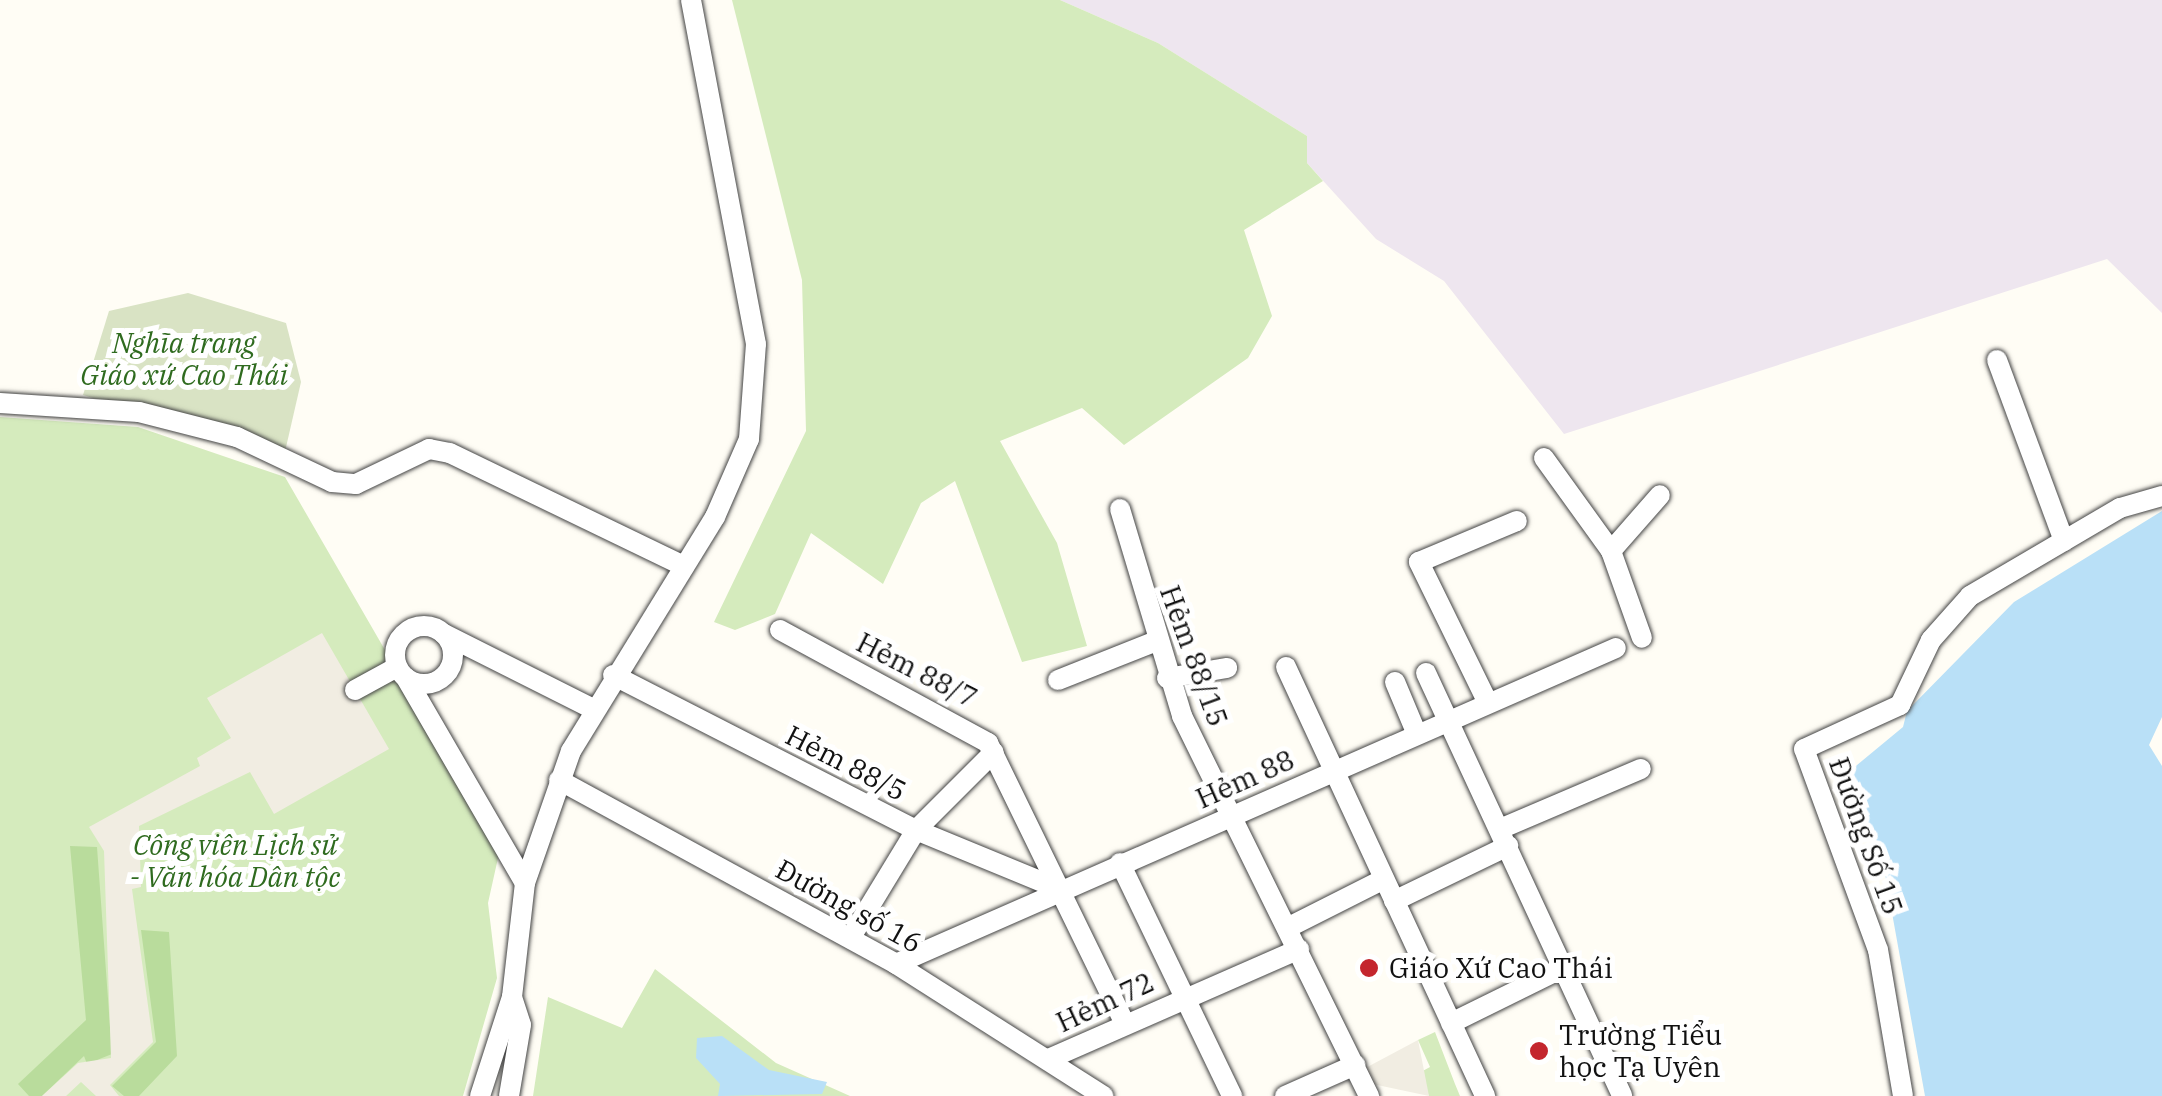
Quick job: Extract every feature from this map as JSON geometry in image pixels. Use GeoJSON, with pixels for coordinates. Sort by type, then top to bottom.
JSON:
{"type":"FeatureCollection","features":[{"type":"Feature","properties":{"kind":"street"},"geometry":{"type":"LineString","coordinates":[[480,1096],[512,997],[525,884],[560,780],[594,708],[684,566],[749,438],[756,344],[691,0]]}},
{"type":"Feature","properties":{"kind":"street"},"geometry":{"type":"LineString","coordinates":[[1997,360],[2064,541]]}},
{"type":"Feature","properties":{"kind":"street"},"geometry":{"type":"LineString","coordinates":[[0,403],[139,412],[236,436],[332,482],[356,484],[429,449],[450,453],[684,566]]}},
{"type":"Feature","properties":{"kind":"street"},"geometry":{"type":"LineString","coordinates":[[1544,458],[1611,551],[1642,638]]}},
{"type":"Feature","properties":{"kind":"street"},"geometry":{"type":"LineString","coordinates":[[1611,551],[1636,532],[1660,495]]}},
{"type":"Feature","properties":{"kind":"street","name":"Đường Số 15"},"geometry":{"type":"LineString","coordinates":[[1903,1096],[1878,950],[1804,749],[1888,716],[1951,614],[2064,541],[2162,496]]}},
{"type":"Feature","properties":{"kind":"street","name":"Hẻm 88/15"},"geometry":{"type":"LineString","coordinates":[[1120,509],[1167,678],[1369,1096]]}},
{"type":"Feature","properties":{"kind":"street"},"geometry":{"type":"LineString","coordinates":[[1486,701],[1418,562],[1517,521]]}},
{"type":"Feature","properties":{"kind":"street"},"geometry":{"type":"LineString","coordinates":[[525,884],[402,672],[404,634],[428,626],[594,708]]}},
{"type":"Feature","properties":{"kind":"street","name":"Hẻm 88/7"},"geometry":{"type":"LineString","coordinates":[[780,630],[974,730],[994,752],[1124,1022]]}},
{"type":"Feature","properties":{"kind":"street"},"geometry":{"type":"LineString","coordinates":[[355,690],[402,672],[434,682],[448,670],[444,634]]}},
{"type":"Feature","properties":{"kind":"street"},"geometry":{"type":"LineString","coordinates":[[1058,680],[1154,642]]}},
{"type":"Feature","properties":{"kind":"street","name":"Hẻm 88"},"geometry":{"type":"LineString","coordinates":[[896,964],[1486,701],[1616,648]]}},
{"type":"Feature","properties":{"kind":"street"},"geometry":{"type":"LineString","coordinates":[[1286,667],[1485,1096]]}},
{"type":"Feature","properties":{"kind":"street"},"geometry":{"type":"LineString","coordinates":[[1167,678],[1227,668]]}},
{"type":"Feature","properties":{"kind":"street"},"geometry":{"type":"LineString","coordinates":[[1426,673],[1564,968],[1618,1095]]}},
{"type":"Feature","properties":{"kind":"street","name":"Hẻm 88/5"},"geometry":{"type":"LineString","coordinates":[[613,675],[916,830],[1059,889]]}},
{"type":"Feature","properties":{"kind":"street"},"geometry":{"type":"LineString","coordinates":[[1395,682],[1416,732]]}},
{"type":"Feature","properties":{"kind":"street"},"geometry":{"type":"LineString","coordinates":[[851,937],[916,830],[994,752]]}},
{"type":"Feature","properties":{"kind":"street"},"geometry":{"type":"LineString","coordinates":[[1394,901],[1504,838],[1641,769]]}},
{"type":"Feature","properties":{"kind":"street","name":"Đường số 16"},"geometry":{"type":"LineString","coordinates":[[560,780],[851,937],[1051,1058],[1103,1096]]}},
{"type":"Feature","properties":{"kind":"street"},"geometry":{"type":"LineString","coordinates":[[1120,863],[1232,1096]]}},
{"type":"Feature","properties":{"kind":"street"},"geometry":{"type":"LineString","coordinates":[[1288,926],[1384,879]]}},
{"type":"Feature","properties":{"kind":"street","name":"Hẻm 72"},"geometry":{"type":"LineString","coordinates":[[1051,1058],[1124,1022],[1299,948]]}},
{"type":"Feature","properties":{"kind":"street"},"geometry":{"type":"LineString","coordinates":[[1451,1023],[1564,968]]}},
{"type":"Feature","properties":{"kind":"street"},"geometry":{"type":"LineString","coordinates":[[509,1096],[521,1025],[512,997]]}},
{"type":"Feature","properties":{"kind":"street"},"geometry":{"type":"LineString","coordinates":[[1285,1096],[1355,1065]]}},
{"type":"Feature","properties":{"kind":"shaded area"},"geometry":{"type":"Polygon","coordinates":[[[1060,0],[2162,0],[2162,313],[2107,259],[1564,434],[1444,281],[1376,239],[1307,163],[1307,136],[1158,43],[1060,0]]]}},
{"type":"Feature","properties":{"kind":"shaded area"},"geometry":{"type":"Polygon","coordinates":[[[322,633],[389,749],[274,814],[250,772],[139,826],[141,887],[132,889],[153,1042],[110,1085],[119,1096],[96,1096],[81,1082],[66,1096],[42,1096],[78,1063],[111,1058],[104,851],[89,827],[200,766],[197,758],[231,738],[207,698],[322,633]]]}},
{"type":"Feature","properties":{"kind":"shaded area"},"geometry":{"type":"Polygon","coordinates":[[[1418,1040],[1429,1096],[1363,1082],[1358,1072],[1418,1040]]]}},
{"type":"Feature","properties":{"kind":"green space"},"geometry":{"type":"Polygon","coordinates":[[[732,0],[1060,0],[1158,43],[1307,136],[1307,163],[1323,181],[1244,230],[1272,316],[1248,358],[1124,445],[1082,408],[1000,441],[1057,543],[1087,646],[1022,662],[955,481],[921,503],[883,584],[811,533],[775,614],[735,630],[714,622],[806,431],[802,280],[732,0]]]}},
{"type":"Feature","properties":{"kind":"green space","name":"Nghĩa trang Giáo xứ Cao Thái"},"geometry":{"type":"Polygon","coordinates":[[[188,293],[286,323],[301,382],[284,456],[83,395],[109,311],[188,293]]]}},
{"type":"Feature","properties":{"kind":"green space","name":"Công viên Lịch sử - Văn hóa Dân tộc"},"geometry":{"type":"Polygon","coordinates":[[[0,417],[138,427],[285,477],[500,849],[488,903],[497,978],[463,1096],[0,1096],[0,417]]]}},
{"type":"Feature","properties":{"kind":"green space"},"geometry":{"type":"Polygon","coordinates":[[[70,846],[97,847],[112,1054],[87,1064],[84,1056],[42,1096],[29,1096],[18,1084],[86,1020],[70,846]]]}},
{"type":"Feature","properties":{"kind":"green space"},"geometry":{"type":"Polygon","coordinates":[[[141,930],[169,932],[177,1056],[139,1096],[124,1096],[112,1086],[156,1042],[141,930]]]}},
{"type":"Feature","properties":{"kind":"green space"},"geometry":{"type":"Polygon","coordinates":[[[655,969],[776,1063],[850,1096],[533,1096],[548,997],[622,1028],[655,969]]]}},
{"type":"Feature","properties":{"kind":"green space"},"geometry":{"type":"Polygon","coordinates":[[[1435,1032],[1460,1096],[1429,1096],[1419,1073],[1430,1067],[1418,1040],[1435,1032]]]}},
{"type":"Feature","properties":{"kind":"water"},"geometry":{"type":"Polygon","coordinates":[[[2162,511],[2162,717],[2149,745],[2162,766],[2162,1096],[1925,1096],[1885,874],[1851,770],[1903,727],[1907,711],[2014,602],[2162,511]]]}},
{"type":"Feature","properties":{"kind":"water"},"geometry":{"type":"Polygon","coordinates":[[[722,1036],[769,1070],[827,1082],[822,1094],[718,1096],[720,1084],[696,1058],[697,1038],[722,1036]]]}},
{"type":"Feature","properties":{"kind":"place","name":"Giáo Xứ Cao Thái"},"geometry":{"type":"Point","coordinates":[1369,968]}},
{"type":"Feature","properties":{"kind":"place","name":"Trường Tiểu học Tạ Uyên"},"geometry":{"type":"Point","coordinates":[1539,1051]}}]}
